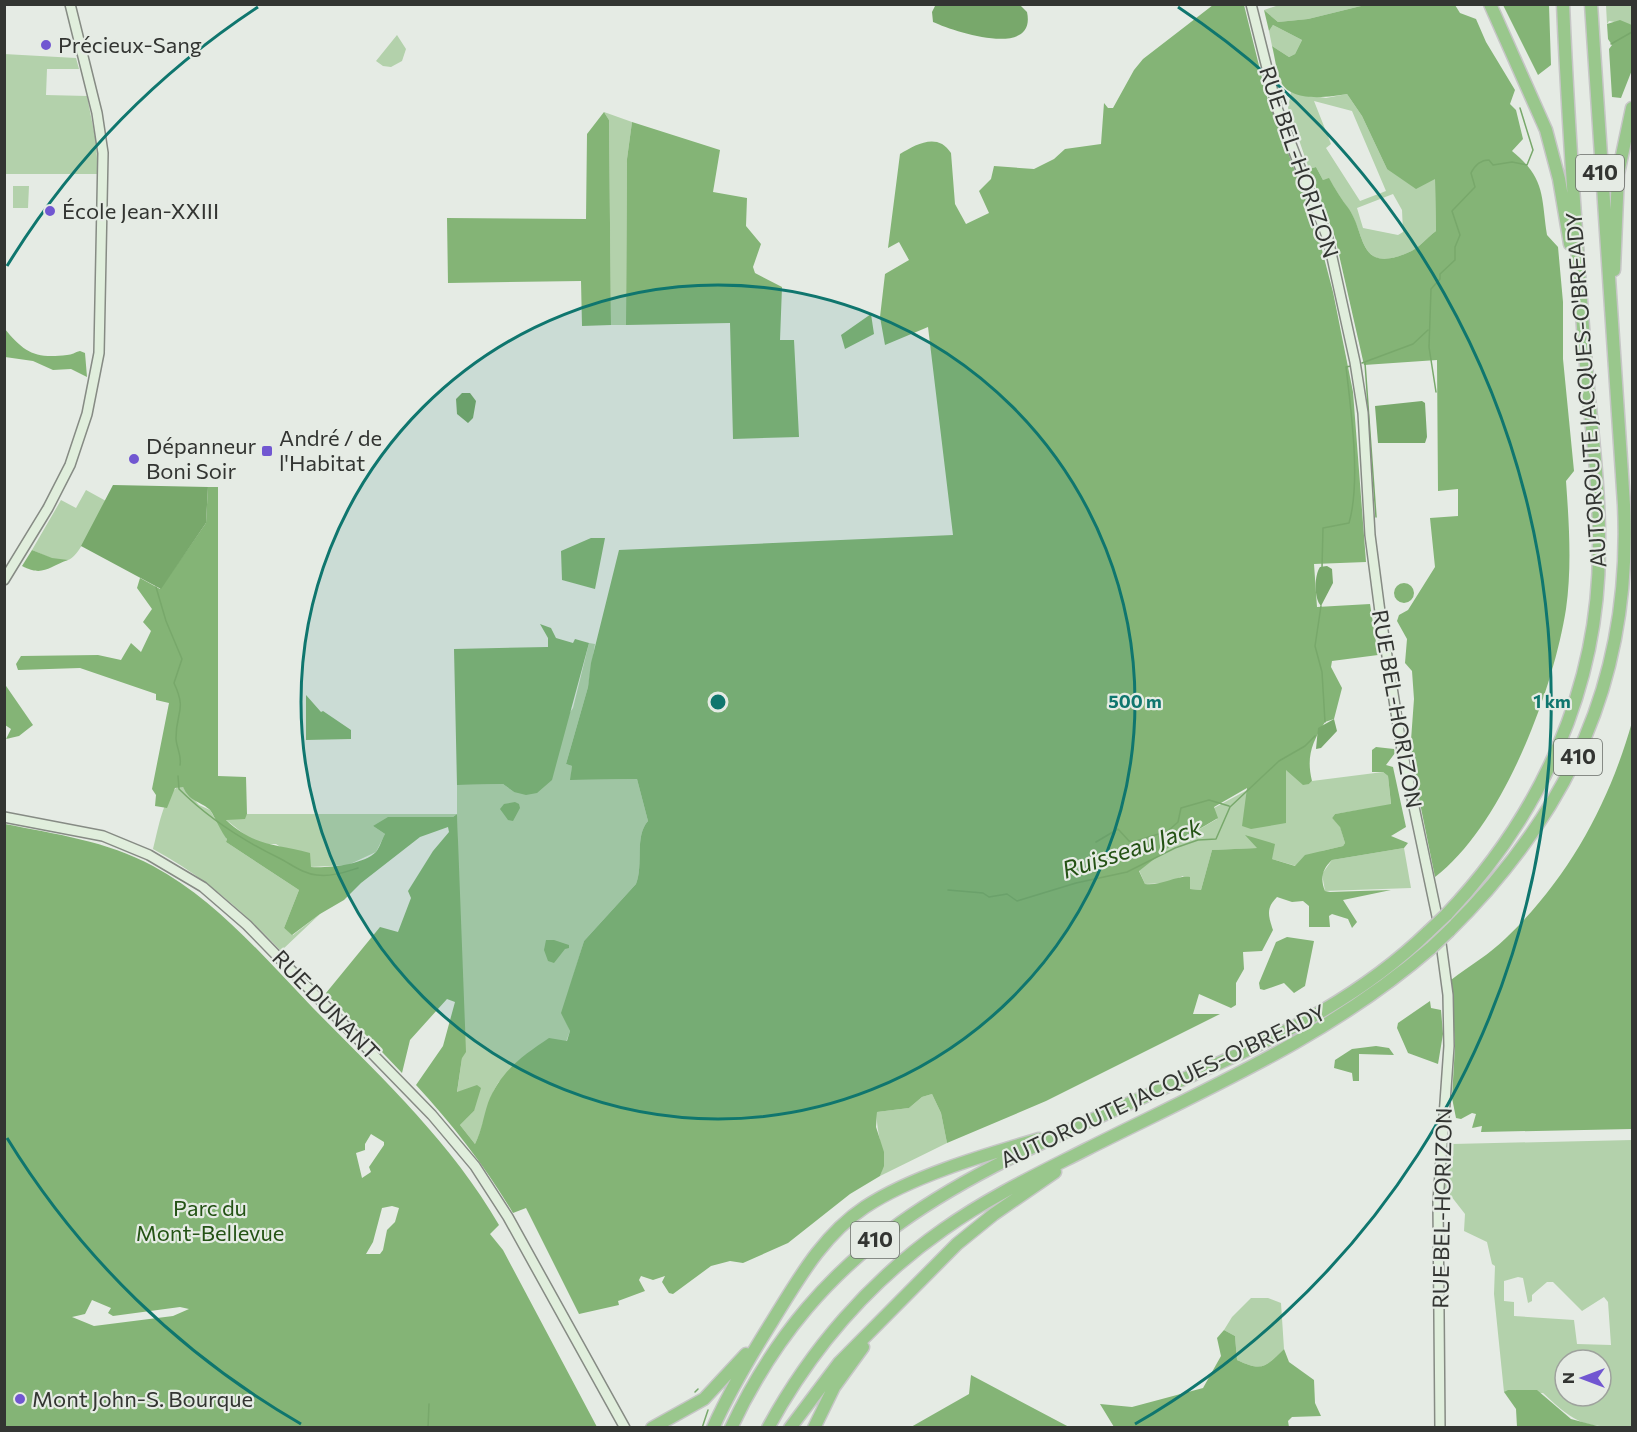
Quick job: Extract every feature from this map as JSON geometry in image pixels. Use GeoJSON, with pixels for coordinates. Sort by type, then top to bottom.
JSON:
{"type":"FeatureCollection","features":[{"type":"Feature","properties":{"kind":"highway"},"geometry":{"type":"LineString","coordinates":[[1490,4],[1536,105],[1550,144],[1562,193],[1582,322]]}},
{"type":"Feature","properties":{"kind":"highway","name":"AUTOROUTE JACQUES-O'BREADY"},"geometry":{"type":"LineString","coordinates":[[731,1428],[757,1378],[795,1322],[832,1280],[871,1243],[947,1190],[1308,1020],[1374,978],[1446,915],[1488,866],[1532,801],[1566,730],[1586,666],[1597,600],[1599,539],[1582,322],[1563,4]]}},
{"type":"Feature","properties":{"kind":"highway","name":"AUTOROUTE JACQUES-O'BREADY"},"geometry":{"type":"LineString","coordinates":[[768,1428],[822,1345],[858,1303],[898,1264],[970,1211],[1310,1035],[1372,995],[1449,932],[1510,864],[1555,801],[1585,742],[1610,668],[1622,601],[1625,546],[1591,4]]}},
{"type":"Feature","properties":{"kind":"highway"},"geometry":{"type":"LineString","coordinates":[[1612,340],[1617,186],[1623,145],[1632,108]]}},
{"type":"Feature","properties":{"kind":"highway"},"geometry":{"type":"LineString","coordinates":[[713,1428],[768,1328],[820,1249],[847,1221],[871,1203],[921,1179],[1011,1147],[1083,1126]]}},
{"type":"Feature","properties":{"kind":"highway"},"geometry":{"type":"LineString","coordinates":[[790,1428],[839,1363],[916,1284],[989,1217],[1090,1147]]}},
{"type":"Feature","properties":{"kind":"highway"},"geometry":{"type":"LineString","coordinates":[[814,1428],[843,1373],[916,1284]]}},
{"type":"Feature","properties":{"kind":"highway"},"geometry":{"type":"LineString","coordinates":[[652,1428],[691,1407],[711,1392],[768,1328]]}},
{"type":"Feature","properties":{"kind":"street"},"geometry":{"type":"LineString","coordinates":[[4,580],[48,508],[70,465],[87,414],[99,353],[103,153],[97,113],[70,4]]}},
{"type":"Feature","properties":{"kind":"street","name":"RUE BEL-HORIZON"},"geometry":{"type":"LineString","coordinates":[[1251,4],[1277,108],[1328,239],[1355,362],[1363,413],[1370,535],[1380,612],[1402,750],[1438,921],[1448,995],[1449,1046],[1438,1202],[1440,1428]]}},
{"type":"Feature","properties":{"kind":"street","name":"RUE DUNANT"},"geometry":{"type":"LineString","coordinates":[[4,816],[80,831],[120,842],[175,868],[224,903],[459,1145],[501,1205],[625,1428]]}},
{"type":"Feature","properties":{"kind":"street","name":"RUE DUNANT"},"geometry":{"type":"LineString","coordinates":[[557,1308],[618,1428]]}},
{"type":"Feature","properties":{"kind":"shaded area"},"geometry":{"type":"Polygon","coordinates":[[[936,4],[1020,5],[1027,12],[1027,26],[1020,35],[1007,38],[975,36],[933,22],[932,12],[936,4]]]}},
{"type":"Feature","properties":{"kind":"shaded area"},"geometry":{"type":"Polygon","coordinates":[[[1279,5],[1365,5],[1308,19],[1278,22],[1264,10],[1279,5]]]}},
{"type":"Feature","properties":{"kind":"shaded area"},"geometry":{"type":"Polygon","coordinates":[[[1606,5],[1632,5],[1632,25],[1609,21],[1607,24],[1606,5]]]}},
{"type":"Feature","properties":{"kind":"shaded area"},"geometry":{"type":"Polygon","coordinates":[[[1273,25],[1302,40],[1295,54],[1289,57],[1272,46],[1269,31],[1273,25]]]}},
{"type":"Feature","properties":{"kind":"shaded area"},"geometry":{"type":"Polygon","coordinates":[[[397,35],[406,49],[402,61],[391,67],[383,66],[376,61],[397,35]]]}},
{"type":"Feature","properties":{"kind":"shaded area"},"geometry":{"type":"Polygon","coordinates":[[[4,54],[76,58],[79,69],[47,69],[46,95],[87,96],[96,142],[98,174],[5,174],[4,54]]]}},
{"type":"Feature","properties":{"kind":"shaded area"},"geometry":{"type":"Polygon","coordinates":[[[1291,92],[1326,98],[1347,94],[1362,116],[1387,169],[1435,178],[1436,231],[1407,253],[1380,259],[1372,255],[1366,249],[1349,210],[1329,179],[1323,180],[1316,167],[1309,169],[1288,108],[1291,92]],[[1314,101],[1331,144],[1326,148],[1360,201],[1386,191],[1352,111],[1314,101]],[[1393,194],[1357,208],[1363,228],[1398,235],[1403,232],[1402,210],[1393,194]]]}},
{"type":"Feature","properties":{"kind":"shaded area"},"geometry":{"type":"Polygon","coordinates":[[[604,112],[632,122],[627,159],[626,325],[611,325],[609,120],[604,112]]]}},
{"type":"Feature","properties":{"kind":"shaded area"},"geometry":{"type":"Polygon","coordinates":[[[13,186],[29,186],[28,208],[13,208],[13,186]]]}},
{"type":"Feature","properties":{"kind":"shaded area"},"geometry":{"type":"Polygon","coordinates":[[[462,393],[470,393],[476,401],[473,418],[468,423],[457,414],[456,399],[462,393]]]}},
{"type":"Feature","properties":{"kind":"shaded area"},"geometry":{"type":"Polygon","coordinates":[[[1422,401],[1425,403],[1427,437],[1425,443],[1378,443],[1375,406],[1422,401]]]}},
{"type":"Feature","properties":{"kind":"shaded area"},"geometry":{"type":"Polygon","coordinates":[[[113,485],[208,487],[206,523],[161,589],[81,546],[113,485]]]}},
{"type":"Feature","properties":{"kind":"shaded area"},"geometry":{"type":"Polygon","coordinates":[[[86,490],[106,501],[73,557],[64,561],[32,550],[61,500],[76,508],[86,490]]]}},
{"type":"Feature","properties":{"kind":"shaded area"},"geometry":{"type":"Polygon","coordinates":[[[1327,566],[1332,569],[1333,583],[1321,606],[1316,593],[1316,581],[1320,567],[1327,566]]]}},
{"type":"Feature","properties":{"kind":"shaded area"},"geometry":{"type":"Polygon","coordinates":[[[589,643],[595,644],[588,687],[566,764],[572,766],[571,780],[637,779],[648,821],[641,835],[638,876],[636,884],[584,941],[562,1013],[570,1031],[566,1042],[519,1067],[498,1083],[475,1144],[460,1125],[474,1111],[464,1091],[457,1093],[462,1058],[457,785],[503,784],[514,792],[573,708],[589,643]]]}},
{"type":"Feature","properties":{"kind":"shaded area"},"geometry":{"type":"Polygon","coordinates":[[[1334,719],[1337,731],[1321,748],[1316,749],[1318,728],[1334,719]]]}},
{"type":"Feature","properties":{"kind":"shaded area"},"geometry":{"type":"Polygon","coordinates":[[[1286,769],[1309,784],[1312,781],[1383,772],[1388,776],[1391,805],[1335,814],[1332,818],[1340,826],[1345,843],[1343,846],[1322,851],[1296,866],[1272,859],[1247,835],[1258,848],[1212,850],[1201,890],[1190,889],[1183,876],[1167,883],[1145,884],[1139,870],[1172,845],[1217,819],[1214,808],[1286,769]]]}},
{"type":"Feature","properties":{"kind":"shaded area"},"geometry":{"type":"Polygon","coordinates":[[[179,786],[183,787],[199,805],[210,810],[227,839],[226,842],[299,890],[284,928],[293,935],[320,914],[281,951],[252,922],[205,882],[153,849],[165,805],[173,791],[179,786]]]}},
{"type":"Feature","properties":{"kind":"shaded area"},"geometry":{"type":"Polygon","coordinates":[[[247,814],[457,814],[453,817],[373,826],[385,834],[376,852],[348,865],[310,867],[276,844],[262,844],[249,838],[225,819],[244,819],[247,814]]]}},
{"type":"Feature","properties":{"kind":"shaded area"},"geometry":{"type":"Polygon","coordinates":[[[1404,848],[1411,888],[1325,891],[1322,874],[1332,860],[1404,848]]]}},
{"type":"Feature","properties":{"kind":"shaded area"},"geometry":{"type":"Polygon","coordinates":[[[932,1094],[941,1113],[947,1143],[880,1176],[883,1161],[877,1112],[909,1108],[922,1097],[932,1094]]]}},
{"type":"Feature","properties":{"kind":"shaded area"},"geometry":{"type":"Polygon","coordinates":[[[1632,1140],[1632,1427],[1592,1425],[1574,1418],[1560,1408],[1613,1408],[1613,1348],[1553,1348],[1553,1402],[1543,1393],[1504,1392],[1494,1294],[1495,1266],[1492,1264],[1487,1242],[1464,1231],[1465,1214],[1444,1187],[1447,1149],[1452,1144],[1632,1140]],[[1523,1278],[1504,1281],[1504,1301],[1514,1302],[1514,1316],[1574,1320],[1577,1344],[1611,1345],[1608,1302],[1604,1297],[1582,1311],[1553,1282],[1547,1282],[1532,1295],[1532,1301],[1528,1303],[1523,1278]]]}},
{"type":"Feature","properties":{"kind":"shaded area"},"geometry":{"type":"Polygon","coordinates":[[[1251,1298],[1268,1298],[1281,1303],[1284,1349],[1268,1364],[1258,1367],[1237,1360],[1235,1336],[1224,1330],[1232,1317],[1251,1298]]]}},
{"type":"Feature","properties":{"kind":"green space"},"geometry":{"type":"Polygon","coordinates":[[[1213,5],[1244,5],[1266,94],[1316,227],[1333,292],[1353,392],[1366,562],[1314,564],[1317,607],[1370,604],[1378,655],[1332,661],[1331,667],[1342,688],[1334,719],[1325,722],[1311,750],[1312,781],[1303,785],[1286,770],[1286,823],[1251,829],[1242,826],[1247,788],[1214,807],[1218,818],[1172,845],[1139,871],[1145,884],[1190,877],[1190,889],[1201,890],[1212,850],[1257,848],[1245,835],[1275,844],[1272,859],[1295,866],[1305,855],[1343,846],[1345,843],[1340,827],[1332,818],[1335,814],[1391,804],[1388,776],[1383,772],[1372,772],[1372,750],[1376,747],[1394,749],[1395,753],[1386,765],[1393,767],[1406,827],[1391,836],[1408,843],[1404,848],[1332,860],[1324,871],[1323,882],[1325,891],[1330,892],[1391,890],[1343,900],[1357,922],[1352,928],[1348,919],[1332,914],[1329,916],[1330,927],[1309,927],[1309,906],[1303,901],[1292,902],[1277,897],[1269,912],[1273,930],[1262,951],[1243,952],[1244,969],[1236,983],[1236,1005],[1231,1008],[1199,994],[1193,1014],[1220,1014],[1046,1101],[947,1143],[941,1113],[932,1094],[922,1097],[909,1108],[877,1112],[876,1127],[884,1152],[884,1166],[880,1176],[850,1194],[788,1243],[743,1263],[730,1261],[711,1266],[673,1294],[669,1293],[662,1282],[665,1276],[653,1280],[641,1276],[639,1280],[645,1291],[618,1301],[619,1305],[579,1314],[526,1208],[513,1213],[468,1146],[416,1085],[443,1046],[455,1002],[447,999],[410,1040],[402,1073],[326,993],[380,927],[398,932],[411,898],[408,891],[433,851],[449,832],[448,827],[420,837],[361,883],[344,900],[292,935],[284,928],[299,890],[226,842],[227,839],[211,811],[191,798],[183,787],[175,788],[167,808],[155,806],[156,795],[152,789],[169,703],[156,700],[156,694],[80,668],[18,670],[16,664],[21,656],[98,655],[121,660],[131,643],[141,652],[151,631],[143,622],[152,609],[137,588],[140,578],[160,589],[206,523],[208,487],[218,487],[218,776],[246,777],[247,814],[245,819],[226,820],[236,829],[256,840],[310,853],[311,867],[318,867],[345,865],[363,860],[376,852],[385,834],[373,826],[388,817],[453,817],[457,814],[466,1052],[462,1058],[457,1092],[477,1085],[481,1088],[474,1111],[460,1125],[475,1144],[488,1103],[505,1074],[521,1058],[549,1038],[567,1041],[570,1031],[561,1013],[584,941],[636,884],[638,876],[641,835],[648,821],[637,779],[570,780],[572,766],[566,764],[588,687],[591,663],[619,550],[953,535],[928,327],[885,345],[880,317],[885,274],[909,260],[899,242],[888,248],[900,154],[920,144],[933,141],[946,147],[951,153],[955,204],[966,224],[989,213],[979,191],[991,179],[994,166],[1034,169],[1054,159],[1065,149],[1101,144],[1104,103],[1108,108],[1113,108],[1134,70],[1143,59],[1213,5]]]}},
{"type":"Feature","properties":{"kind":"green space"},"geometry":{"type":"Polygon","coordinates":[[[1365,5],[1455,5],[1460,13],[1476,19],[1486,42],[1515,90],[1510,104],[1516,110],[1523,139],[1512,151],[1531,170],[1536,180],[1542,199],[1547,235],[1558,247],[1563,302],[1563,359],[1574,471],[1566,481],[1569,561],[1566,609],[1550,678],[1537,716],[1503,791],[1482,825],[1460,854],[1435,877],[1410,754],[1414,699],[1412,671],[1405,663],[1407,639],[1397,621],[1399,615],[1408,610],[1435,567],[1430,518],[1458,516],[1458,489],[1438,491],[1437,360],[1364,365],[1335,237],[1309,169],[1316,167],[1323,180],[1329,178],[1349,209],[1366,248],[1372,255],[1380,258],[1391,258],[1412,251],[1436,231],[1435,179],[1416,189],[1387,169],[1362,116],[1347,94],[1311,97],[1286,89],[1279,78],[1272,46],[1289,57],[1295,54],[1302,40],[1273,25],[1269,31],[1264,10],[1278,22],[1308,19],[1365,5]]]}},
{"type":"Feature","properties":{"kind":"green space"},"geometry":{"type":"Polygon","coordinates":[[[1503,5],[1549,5],[1551,65],[1538,75],[1503,5]]]}},
{"type":"Feature","properties":{"kind":"green space"},"geometry":{"type":"Polygon","coordinates":[[[1620,20],[1632,25],[1632,70],[1621,98],[1612,97],[1609,49],[1612,45],[1608,39],[1607,24],[1620,20]]]}},
{"type":"Feature","properties":{"kind":"green space"},"geometry":{"type":"Polygon","coordinates":[[[604,112],[609,120],[611,325],[582,326],[581,281],[448,283],[447,218],[586,219],[587,134],[604,112]]]}},
{"type":"Feature","properties":{"kind":"green space"},"geometry":{"type":"Polygon","coordinates":[[[632,122],[720,150],[713,192],[747,198],[746,226],[761,244],[753,267],[755,273],[782,287],[780,340],[794,340],[799,437],[733,439],[730,323],[626,325],[627,159],[632,122]]]}},
{"type":"Feature","properties":{"kind":"green space"},"geometry":{"type":"Polygon","coordinates":[[[871,314],[874,334],[845,349],[841,335],[871,314]]]}},
{"type":"Feature","properties":{"kind":"green space"},"geometry":{"type":"Polygon","coordinates":[[[4,328],[24,348],[38,355],[69,355],[80,351],[85,353],[87,377],[71,369],[53,370],[33,361],[5,357],[4,328]]]}},
{"type":"Feature","properties":{"kind":"green space"},"geometry":{"type":"Polygon","coordinates":[[[591,538],[605,538],[595,589],[562,580],[561,551],[591,538]]]}},
{"type":"Feature","properties":{"kind":"green space"},"geometry":{"type":"Polygon","coordinates":[[[32,550],[52,558],[68,560],[45,570],[35,571],[22,566],[32,550]]]}},
{"type":"Feature","properties":{"kind":"green space"},"geometry":{"type":"Polygon","coordinates":[[[1404,583],[1411,586],[1414,593],[1411,600],[1404,603],[1397,600],[1394,593],[1397,586],[1404,583]]]}},
{"type":"Feature","properties":{"kind":"green space"},"geometry":{"type":"Polygon","coordinates":[[[540,624],[551,628],[556,638],[573,643],[575,639],[589,643],[552,780],[537,793],[526,795],[514,792],[503,784],[457,785],[454,649],[548,647],[548,638],[540,624]]]}},
{"type":"Feature","properties":{"kind":"green space"},"geometry":{"type":"Polygon","coordinates":[[[4,683],[33,725],[19,736],[6,739],[11,729],[5,725],[4,683]]]}},
{"type":"Feature","properties":{"kind":"green space"},"geometry":{"type":"Polygon","coordinates":[[[306,695],[321,712],[323,711],[351,730],[351,739],[306,740],[306,695]]]}},
{"type":"Feature","properties":{"kind":"green space"},"geometry":{"type":"Polygon","coordinates":[[[1632,722],[1632,1129],[1481,1132],[1482,1126],[1472,1128],[1476,1114],[1472,1113],[1461,1119],[1456,1118],[1452,1098],[1455,1046],[1451,980],[1506,938],[1549,891],[1584,839],[1598,811],[1623,752],[1632,722]]]}},
{"type":"Feature","properties":{"kind":"green space"},"geometry":{"type":"Polygon","coordinates":[[[515,802],[520,808],[513,821],[508,820],[500,809],[504,804],[515,802]]]}},
{"type":"Feature","properties":{"kind":"green space","name":"Parc du Mont-Bellevue"},"geometry":{"type":"Polygon","coordinates":[[[5,824],[99,844],[153,866],[198,895],[257,950],[413,1111],[437,1138],[480,1195],[499,1225],[490,1234],[503,1250],[597,1427],[5,1427],[5,824]],[[371,1134],[365,1144],[365,1150],[356,1153],[362,1178],[371,1172],[369,1167],[384,1145],[384,1142],[371,1134]],[[392,1206],[382,1208],[373,1242],[366,1254],[380,1254],[383,1250],[387,1230],[395,1222],[399,1208],[392,1206]],[[92,1300],[85,1314],[72,1317],[94,1326],[173,1316],[189,1309],[180,1307],[113,1316],[108,1313],[111,1308],[92,1300]]]}},
{"type":"Feature","properties":{"kind":"green space"},"geometry":{"type":"Polygon","coordinates":[[[1287,937],[1314,941],[1305,986],[1294,993],[1284,983],[1264,990],[1260,989],[1259,983],[1276,942],[1287,937]]]}},
{"type":"Feature","properties":{"kind":"green space"},"geometry":{"type":"Polygon","coordinates":[[[546,940],[569,945],[569,948],[565,949],[554,963],[548,961],[544,950],[546,940]]]}},
{"type":"Feature","properties":{"kind":"green space"},"geometry":{"type":"Polygon","coordinates":[[[1430,1001],[1431,1008],[1441,1010],[1443,1034],[1438,1064],[1408,1053],[1397,1028],[1398,1023],[1430,1001]]]}},
{"type":"Feature","properties":{"kind":"green space"},"geometry":{"type":"Polygon","coordinates":[[[1376,1046],[1389,1048],[1394,1055],[1359,1054],[1359,1081],[1353,1081],[1352,1073],[1334,1068],[1335,1060],[1352,1049],[1376,1046]]]}},
{"type":"Feature","properties":{"kind":"green space"},"geometry":{"type":"Polygon","coordinates":[[[1224,1330],[1235,1336],[1237,1360],[1246,1364],[1263,1366],[1284,1349],[1289,1362],[1314,1380],[1315,1403],[1321,1416],[1292,1417],[1288,1421],[1289,1427],[1114,1427],[1100,1404],[1132,1407],[1203,1388],[1221,1356],[1217,1338],[1224,1330]]]}},
{"type":"Feature","properties":{"kind":"green space"},"geometry":{"type":"Polygon","coordinates":[[[971,1375],[1069,1427],[911,1427],[969,1394],[971,1375]]]}},
{"type":"Feature","properties":{"kind":"green space"},"geometry":{"type":"Polygon","coordinates":[[[1537,1390],[1553,1404],[1553,1408],[1558,1408],[1571,1419],[1601,1427],[1517,1427],[1516,1409],[1504,1392],[1537,1390]]]}},
{"type":"Feature","properties":{"kind":"waterway","name":"Ruisseau Jack"},"geometry":{"type":"LineString","coordinates":[[1611,44],[1632,32]]}},
{"type":"Feature","properties":{"kind":"waterway","name":"Ruisseau Jack"},"geometry":{"type":"LineString","coordinates":[[1436,392],[1429,347],[1431,289],[1440,279],[1440,274],[1455,260],[1455,247],[1460,235],[1452,211],[1475,187],[1471,173],[1480,162],[1489,160],[1493,165],[1512,162],[1527,165],[1533,150],[1520,108]]}},
{"type":"Feature","properties":{"kind":"waterway","name":"Ruisseau Jack"},"geometry":{"type":"LineString","coordinates":[[1362,363],[1413,344],[1428,330]]}},
{"type":"Feature","properties":{"kind":"waterway"},"geometry":{"type":"LineString","coordinates":[[1365,363],[1376,517]]}},
{"type":"Feature","properties":{"kind":"waterway","name":"Ruisseau Jack"},"geometry":{"type":"LineString","coordinates":[[1322,568],[1323,528],[1349,523],[1353,506],[1354,446],[1346,367],[1351,366]]}},
{"type":"Feature","properties":{"kind":"waterway"},"geometry":{"type":"LineString","coordinates":[[156,587],[166,621],[182,659],[174,683],[180,700],[176,729],[180,765]]}},
{"type":"Feature","properties":{"kind":"waterway","name":"Ruisseau Jack"},"geometry":{"type":"LineString","coordinates":[[1321,606],[1315,646],[1322,672],[1325,722]]}},
{"type":"Feature","properties":{"kind":"waterway","name":"Ruisseau Jack"},"geometry":{"type":"LineString","coordinates":[[948,890],[983,893],[989,897],[1007,894],[1017,901],[1076,883],[1127,872],[1175,848],[1198,840],[1216,839],[1230,807],[1279,761],[1305,746],[1315,736]]}},
{"type":"Feature","properties":{"kind":"waterway"},"geometry":{"type":"LineString","coordinates":[[178,776],[179,789],[214,819],[252,844],[297,868],[307,873],[322,875],[338,874],[358,868]]}},
{"type":"Feature","properties":{"kind":"waterway"},"geometry":{"type":"LineString","coordinates":[[1096,842],[1118,829],[1129,841],[1133,842],[1168,831],[1178,822],[1181,808],[1209,800],[1229,806]]}},
{"type":"Feature","properties":{"kind":"waterway"},"geometry":{"type":"LineString","coordinates":[[695,1392],[698,1389]]}},
{"type":"Feature","properties":{"kind":"waterway"},"geometry":{"type":"LineString","coordinates":[[428,1428],[429,1404]]}},
{"type":"Feature","properties":{"kind":"waterway"},"geometry":{"type":"LineString","coordinates":[[702,1428],[708,1410]]}},
{"type":"Feature","properties":{"kind":"place","name":"Précieux-Sang"},"geometry":{"type":"Point","coordinates":[46,45]}},
{"type":"Feature","properties":{"kind":"place","name":"École Jean-XXIII"},"geometry":{"type":"Point","coordinates":[50,211]}},
{"type":"Feature","properties":{"kind":"place","name":"André / de l'Habitat"},"geometry":{"type":"Point","coordinates":[267,451]}},
{"type":"Feature","properties":{"kind":"place","name":"Dépanneur Boni Soir"},"geometry":{"type":"Point","coordinates":[134,459]}},
{"type":"Feature","properties":{"kind":"place","name":"Mont John-S. Bourque"},"geometry":{"type":"Point","coordinates":[20,1399]}}]}
